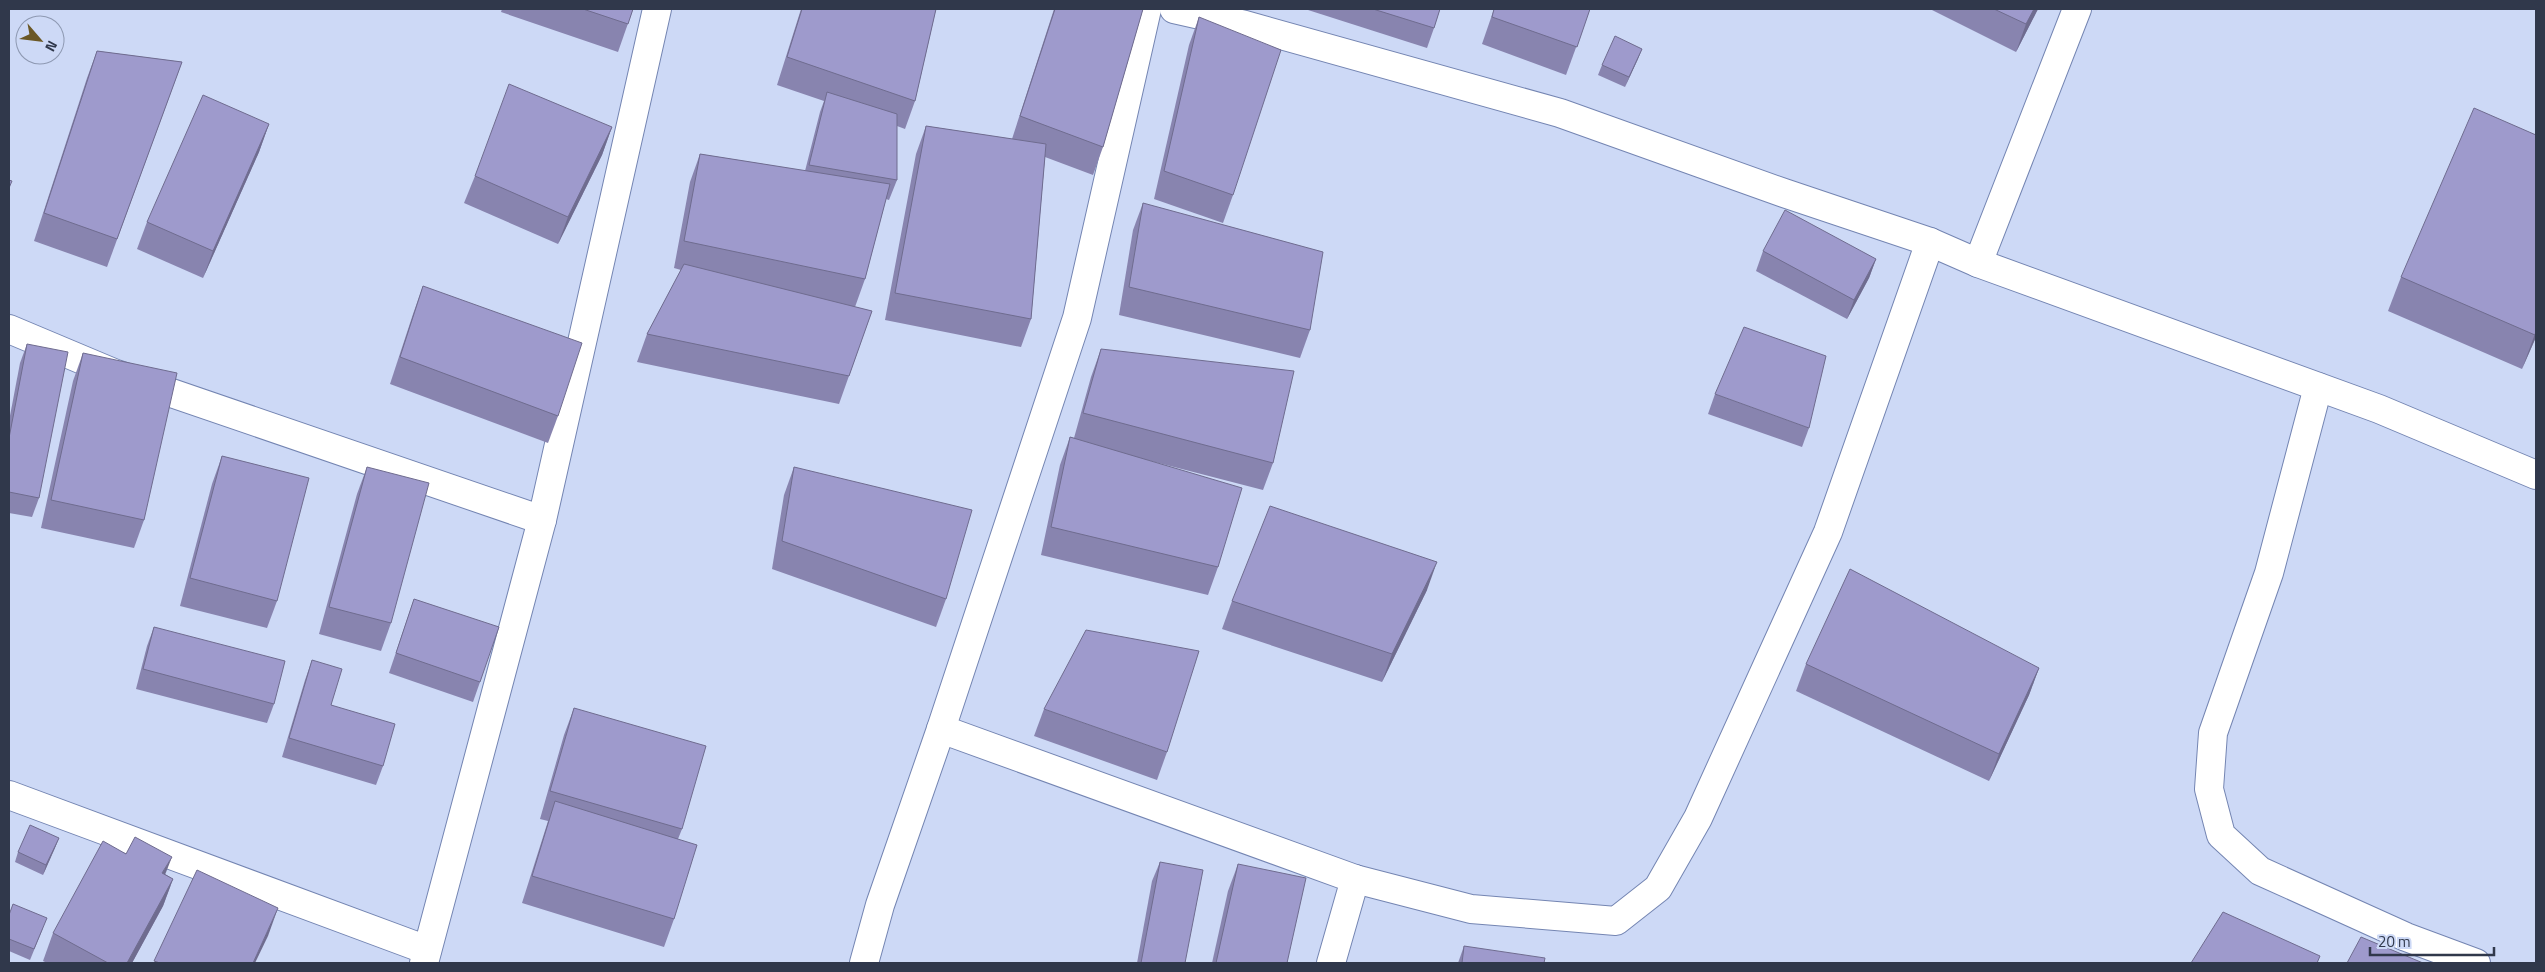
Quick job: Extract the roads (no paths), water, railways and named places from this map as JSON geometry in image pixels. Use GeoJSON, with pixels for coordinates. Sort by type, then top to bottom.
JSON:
{"type":"FeatureCollection","features":[{"type":"Feature","properties":{"kind":"street"},"geometry":{"type":"LineString","coordinates":[[9,795],[426,957],[542,520],[657,9]]}},
{"type":"Feature","properties":{"kind":"street"},"geometry":{"type":"LineString","coordinates":[[864,963],[880,905],[941,729],[1077,318],[1147,9]]}},
{"type":"Feature","properties":{"kind":"street"},"geometry":{"type":"LineString","coordinates":[[1174,9],[1245,25],[1560,112],[1784,193],[1930,242],[1978,263],[2318,387],[2536,475]]}},
{"type":"Feature","properties":{"kind":"street"},"geometry":{"type":"LineString","coordinates":[[1978,263],[2077,9]]}},
{"type":"Feature","properties":{"kind":"street"},"geometry":{"type":"LineString","coordinates":[[941,729],[1355,879],[1471,909],[1616,921],[1658,888],[1698,818],[1828,532],[1930,242]]}},
{"type":"Feature","properties":{"kind":"street"},"geometry":{"type":"LineString","coordinates":[[9,329],[116,374],[542,520]]}},
{"type":"Feature","properties":{"kind":"street"},"geometry":{"type":"LineString","coordinates":[[2318,387],[2269,573],[2214,733],[2209,789],[2221,835],[2260,871],[2406,937],[2476,963]]}},
{"type":"Feature","properties":{"kind":"street"},"geometry":{"type":"LineString","coordinates":[[1330,963],[1355,879]]}}]}
